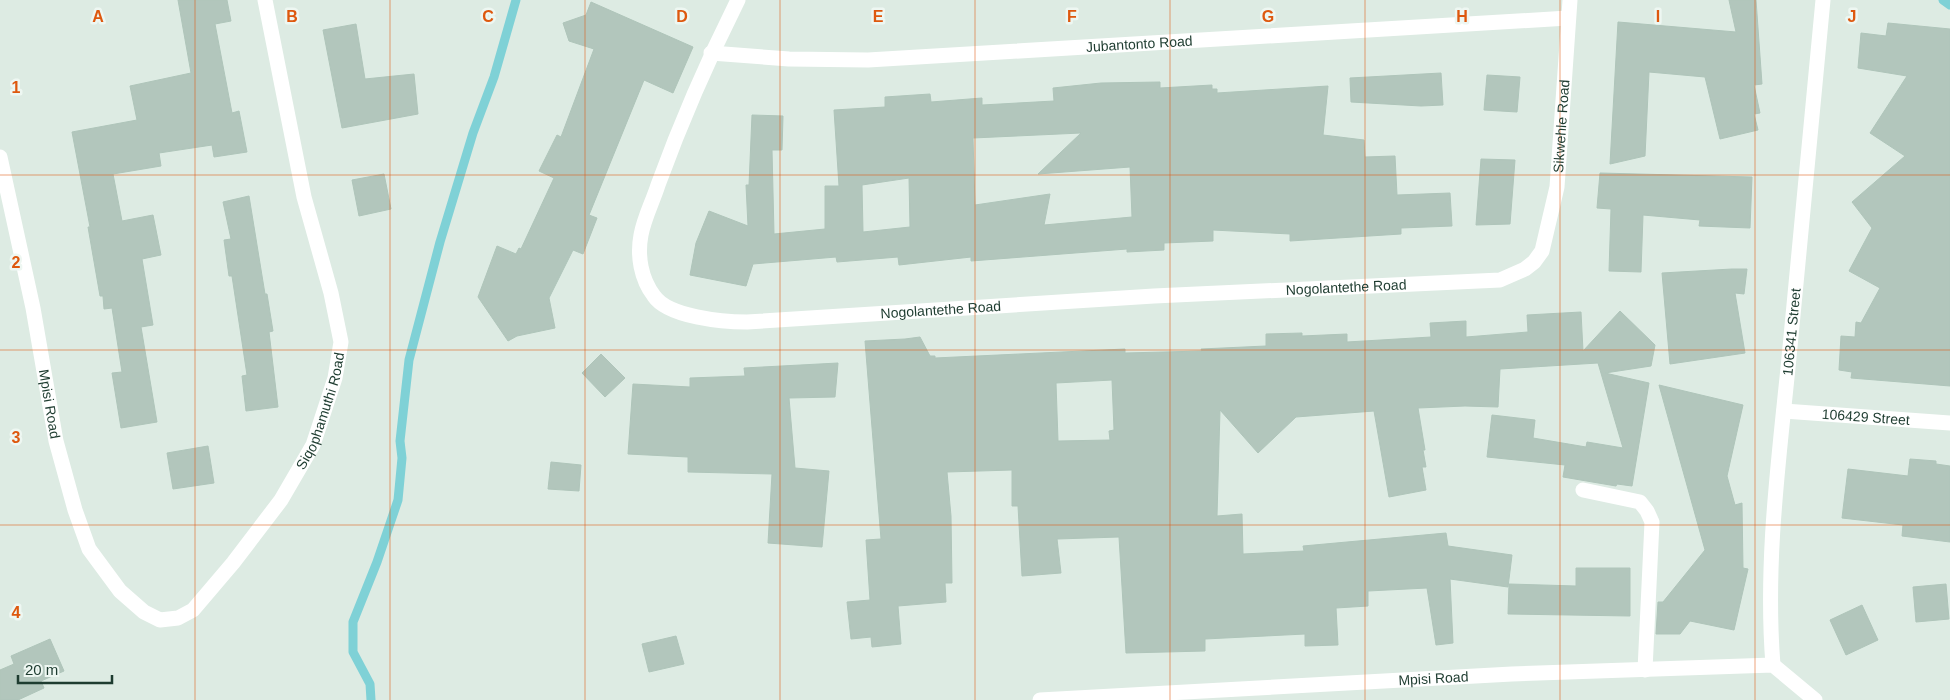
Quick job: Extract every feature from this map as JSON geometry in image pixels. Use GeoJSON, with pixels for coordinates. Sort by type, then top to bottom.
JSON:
{"type":"FeatureCollection","features":[{"type":"Feature","properties":{"kind":"street","name":"Siqophamuthi Road"},"geometry":{"type":"LineString","coordinates":[[160,620],[178,618],[193,610],[233,563],[280,500],[312,445],[335,378],[341,342],[331,293],[304,197],[265,0]]}},
{"type":"Feature","properties":{"kind":"street","name":"Nogolantethe Road"},"geometry":{"type":"LineString","coordinates":[[738,0],[711,53],[664,170],[641,235],[640,262],[643,277],[655,298],[674,310],[721,322],[746,322],[1154,296],[1500,280],[1525,269],[1534,262],[1542,251]]}},
{"type":"Feature","properties":{"kind":"street","name":"Sikwehle Road"},"geometry":{"type":"LineString","coordinates":[[1542,251],[1557,187],[1570,0]]}},
{"type":"Feature","properties":{"kind":"street","name":"106341 Street"},"geometry":{"type":"LineString","coordinates":[[1773,665],[1769,618],[1770,576],[1823,0]]}},
{"type":"Feature","properties":{"kind":"street","name":"Jubantonto Road"},"geometry":{"type":"LineString","coordinates":[[711,53],[790,59],[868,60],[1568,18]]}},
{"type":"Feature","properties":{"kind":"street","name":"Mpisi Road"},"geometry":{"type":"LineString","coordinates":[[0,157],[33,308],[56,441],[75,510],[89,549],[120,591],[144,612],[160,620]]}},
{"type":"Feature","properties":{"kind":"street","name":"106429 Street"},"geometry":{"type":"LineString","coordinates":[[1784,411],[1950,423]]}},
{"type":"Feature","properties":{"kind":"street"},"geometry":{"type":"LineString","coordinates":[[1583,490],[1640,502],[1648,511],[1652,522],[1645,670]]}},
{"type":"Feature","properties":{"kind":"street","name":"Mpisi Road"},"geometry":{"type":"LineString","coordinates":[[1040,700],[1512,674],[1773,665]]}},
{"type":"Feature","properties":{"kind":"street"},"geometry":{"type":"LineString","coordinates":[[1773,665],[1815,700]]}},
{"type":"Feature","properties":{"kind":"building"},"geometry":{"type":"Polygon","coordinates":[[[178,0],[227,0],[231,21],[215,24],[232,113],[239,111],[247,152],[214,157],[212,145],[159,153],[161,166],[113,174],[122,221],[153,215],[161,255],[142,259],[153,325],[141,327],[157,422],[121,428],[112,373],[122,372],[112,308],[104,309],[103,296],[100,296],[88,227],[90,227],[72,132],[137,120],[130,86],[191,73],[178,0]]]}},
{"type":"Feature","properties":{"kind":"building"},"geometry":{"type":"Polygon","coordinates":[[[1729,0],[1756,0],[1762,84],[1754,85],[1760,113],[1754,114],[1758,130],[1720,139],[1705,77],[1649,72],[1645,156],[1610,164],[1618,22],[1736,32],[1729,0]]]}},
{"type":"Feature","properties":{"kind":"building"},"geometry":{"type":"Polygon","coordinates":[[[591,2],[693,47],[673,93],[644,80],[589,215],[597,218],[583,254],[573,250],[549,298],[555,328],[517,336],[508,341],[478,297],[497,246],[516,254],[519,248],[521,249],[554,178],[539,171],[557,135],[561,137],[594,49],[569,41],[563,23],[586,15],[591,2]]]}},
{"type":"Feature","properties":{"kind":"building"},"geometry":{"type":"Polygon","coordinates":[[[1888,23],[1950,29],[1950,386],[1851,378],[1852,372],[1839,370],[1841,336],[1855,337],[1856,322],[1861,323],[1880,288],[1849,271],[1872,228],[1852,202],[1905,156],[1870,133],[1907,76],[1858,68],[1861,33],[1886,36],[1888,23]]]}},
{"type":"Feature","properties":{"kind":"building"},"geometry":{"type":"Polygon","coordinates":[[[356,24],[365,79],[414,74],[418,114],[342,128],[323,30],[356,24]]]}},
{"type":"Feature","properties":{"kind":"building"},"geometry":{"type":"Polygon","coordinates":[[[1441,73],[1443,105],[1421,106],[1351,102],[1350,78],[1441,73]]]}},
{"type":"Feature","properties":{"kind":"building"},"geometry":{"type":"Polygon","coordinates":[[[1487,75],[1520,77],[1517,112],[1484,110],[1487,75]]]}},
{"type":"Feature","properties":{"kind":"building"},"geometry":{"type":"Polygon","coordinates":[[[1160,82],[1160,88],[1212,85],[1212,89],[1217,89],[1217,93],[1328,86],[1323,135],[1364,140],[1365,157],[1395,156],[1397,195],[1450,193],[1452,226],[1401,228],[1401,234],[1290,241],[1290,234],[1213,230],[1213,241],[1164,243],[1164,250],[1127,252],[1127,249],[971,261],[971,257],[899,265],[898,257],[837,262],[836,257],[753,264],[746,286],[690,275],[696,243],[709,211],[748,226],[746,185],[749,185],[752,115],[783,116],[782,150],[772,150],[774,234],[825,229],[825,186],[839,186],[834,110],[885,107],[885,97],[930,94],[931,102],[982,98],[982,105],[1054,101],[1053,88],[1101,83],[1160,82]],[[1081,133],[973,138],[975,205],[1050,194],[1044,225],[1132,217],[1130,167],[1038,174],[1081,133]],[[909,178],[862,185],[863,232],[910,227],[909,178]]]}},
{"type":"Feature","properties":{"kind":"building"},"geometry":{"type":"Polygon","coordinates":[[[1481,159],[1515,160],[1510,224],[1476,225],[1481,159]]]}},
{"type":"Feature","properties":{"kind":"building"},"geometry":{"type":"Polygon","coordinates":[[[1600,173],[1752,177],[1750,228],[1699,226],[1700,220],[1643,215],[1641,272],[1609,271],[1611,209],[1597,208],[1600,173]]]}},
{"type":"Feature","properties":{"kind":"building"},"geometry":{"type":"Polygon","coordinates":[[[384,174],[391,209],[359,216],[352,180],[384,174]]]}},
{"type":"Feature","properties":{"kind":"building"},"geometry":{"type":"Polygon","coordinates":[[[249,196],[273,331],[269,332],[278,407],[246,411],[242,376],[247,375],[232,276],[229,276],[224,240],[231,239],[223,202],[249,196]]]}},
{"type":"Feature","properties":{"kind":"building"},"geometry":{"type":"Polygon","coordinates":[[[1747,269],[1744,294],[1735,293],[1745,353],[1670,364],[1662,273],[1747,269]]]}},
{"type":"Feature","properties":{"kind":"building"},"geometry":{"type":"Polygon","coordinates":[[[1620,311],[1655,345],[1651,366],[1605,373],[1649,383],[1632,486],[1617,484],[1616,486],[1563,477],[1565,465],[1487,457],[1492,415],[1535,420],[1533,438],[1586,447],[1587,442],[1623,448],[1598,363],[1500,369],[1498,407],[1418,408],[1425,450],[1423,450],[1426,467],[1422,467],[1426,490],[1389,497],[1374,411],[1296,417],[1258,453],[1220,410],[1217,516],[1242,514],[1243,554],[1304,551],[1303,546],[1446,533],[1448,546],[1512,555],[1508,587],[1450,579],[1453,643],[1436,645],[1427,588],[1368,591],[1368,606],[1336,608],[1338,645],[1305,646],[1305,634],[1205,639],[1205,651],[1126,653],[1119,537],[1057,539],[1061,573],[1022,576],[1018,506],[1012,506],[1012,470],[947,472],[951,516],[952,583],[945,583],[946,602],[898,606],[901,644],[872,647],[871,637],[851,639],[847,602],[870,600],[866,540],[881,539],[865,341],[920,337],[930,356],[935,356],[935,358],[1125,349],[1125,353],[1202,351],[1201,349],[1266,346],[1266,334],[1302,333],[1302,336],[1347,334],[1347,342],[1431,337],[1430,323],[1466,321],[1466,337],[1528,332],[1527,315],[1581,312],[1583,351],[1620,311]],[[1112,380],[1056,383],[1058,441],[1110,440],[1109,431],[1114,430],[1112,380]]]}},
{"type":"Feature","properties":{"kind":"building"},"geometry":{"type":"Polygon","coordinates":[[[601,354],[625,378],[605,397],[582,373],[601,354]]]}},
{"type":"Feature","properties":{"kind":"building"},"geometry":{"type":"Polygon","coordinates":[[[838,363],[835,397],[789,398],[795,468],[829,471],[822,547],[768,543],[772,474],[688,472],[688,457],[628,454],[633,384],[690,387],[690,378],[745,376],[744,368],[838,363]]]}},
{"type":"Feature","properties":{"kind":"building"},"geometry":{"type":"Polygon","coordinates":[[[1659,385],[1743,405],[1727,476],[1735,505],[1742,503],[1743,568],[1748,569],[1734,630],[1690,621],[1680,634],[1656,634],[1658,602],[1663,602],[1705,550],[1659,385]]]}},
{"type":"Feature","properties":{"kind":"building"},"geometry":{"type":"Polygon","coordinates":[[[208,446],[214,483],[173,489],[167,453],[208,446]]]}},
{"type":"Feature","properties":{"kind":"building"},"geometry":{"type":"Polygon","coordinates":[[[1910,459],[1936,461],[1936,464],[1950,466],[1950,542],[1902,536],[1903,525],[1842,518],[1848,469],[1908,476],[1910,459]]]}},
{"type":"Feature","properties":{"kind":"building"},"geometry":{"type":"Polygon","coordinates":[[[551,462],[581,465],[579,491],[548,489],[551,462]]]}},
{"type":"Feature","properties":{"kind":"building"},"geometry":{"type":"Polygon","coordinates":[[[1576,568],[1630,568],[1630,616],[1508,614],[1509,584],[1576,586],[1576,568]]]}},
{"type":"Feature","properties":{"kind":"building"},"geometry":{"type":"Polygon","coordinates":[[[1946,584],[1949,619],[1916,622],[1913,587],[1946,584]]]}},
{"type":"Feature","properties":{"kind":"building"},"geometry":{"type":"Polygon","coordinates":[[[1862,605],[1878,640],[1846,655],[1830,620],[1862,605]]]}},
{"type":"Feature","properties":{"kind":"building"},"geometry":{"type":"Polygon","coordinates":[[[676,636],[684,664],[649,672],[642,644],[676,636]]]}},
{"type":"Feature","properties":{"kind":"building"},"geometry":{"type":"Polygon","coordinates":[[[50,639],[64,671],[41,681],[44,688],[18,700],[0,700],[0,670],[14,664],[11,656],[50,639]]]}},
{"type":"Feature","properties":{"kind":"waterway"},"geometry":{"type":"LineString","coordinates":[[371,700],[370,684],[353,652],[353,622],[377,562],[398,500],[402,458],[400,441],[409,360],[440,242],[473,133],[494,77],[516,0]]}},
{"type":"Feature","properties":{"kind":"waterway"},"geometry":{"type":"LineString","coordinates":[[1943,0],[1950,5]]}}]}
